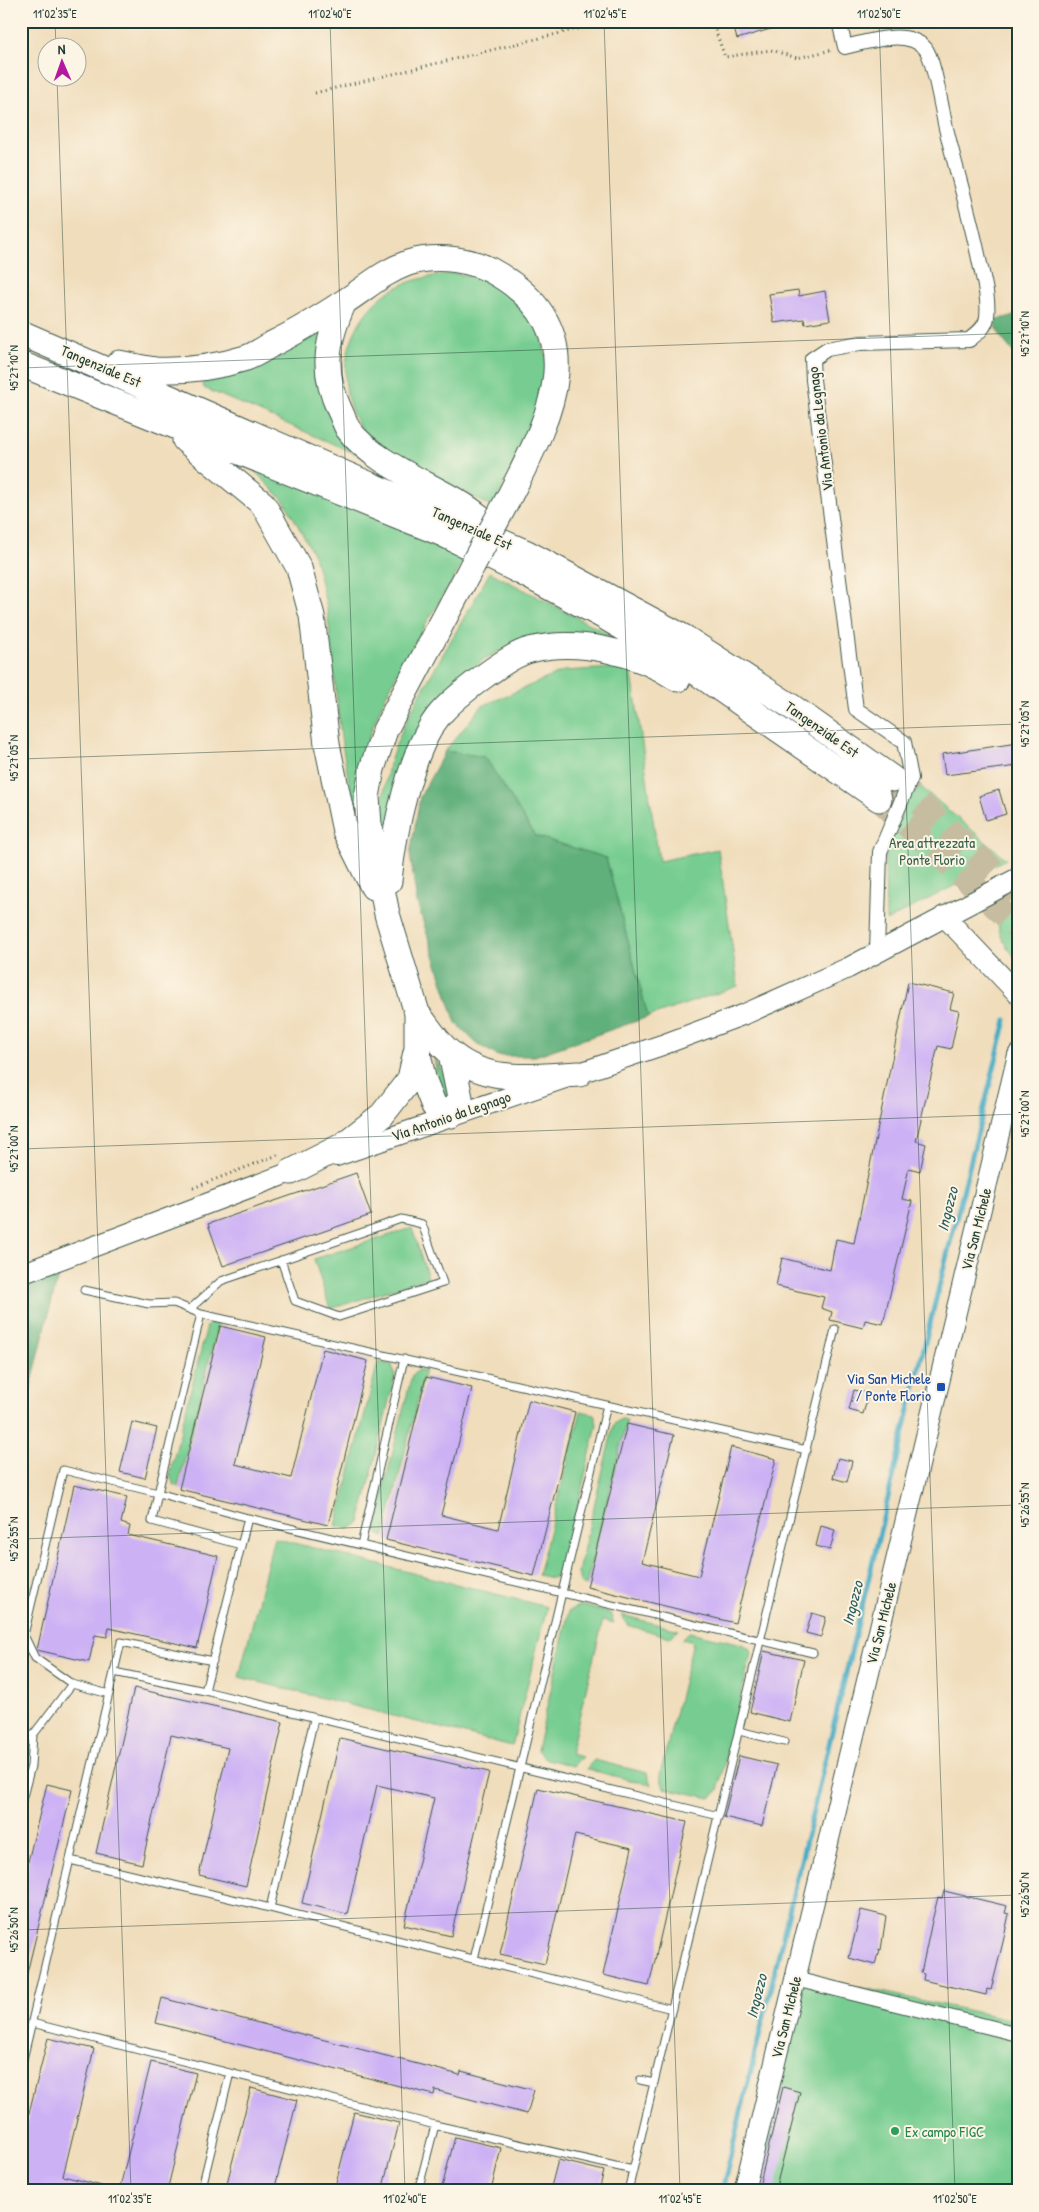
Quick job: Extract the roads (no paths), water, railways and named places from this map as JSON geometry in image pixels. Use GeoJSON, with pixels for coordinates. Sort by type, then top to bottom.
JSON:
{"type":"FeatureCollection","features":[{"type":"Feature","properties":{"kind":"highway"},"geometry":{"type":"LineString","coordinates":[[70,352],[155,370],[200,368],[247,358],[344,302],[377,277],[409,263],[446,258],[487,268],[520,288],[542,312],[553,339],[557,369],[552,399],[541,433],[385,730],[372,769],[367,797],[369,824],[387,914],[417,1013],[416,1049],[410,1079],[382,1115],[342,1146],[291,1172]]}},
{"type":"Feature","properties":{"kind":"highway"},"geometry":{"type":"LineString","coordinates":[[344,302],[333,325],[326,373],[335,402],[349,429],[378,456],[463,505],[527,553]]}},
{"type":"Feature","properties":{"kind":"highway","name":"Tangenziale Est"},"geometry":{"type":"LineString","coordinates":[[21,333],[70,352],[527,553],[685,638],[789,705],[886,789],[834,766],[680,660],[523,573],[443,534],[21,364]]}},
{"type":"Feature","properties":{"kind":"highway"},"geometry":{"type":"LineString","coordinates":[[155,418],[210,458],[263,504],[299,568],[312,616],[327,744],[345,831],[387,914]]}},
{"type":"Feature","properties":{"kind":"highway"},"geometry":{"type":"LineString","coordinates":[[387,914],[392,850],[419,750],[441,714],[496,667],[529,650],[559,647],[610,649],[656,665],[766,736],[834,766]]}},
{"type":"Feature","properties":{"kind":"highway"},"geometry":{"type":"LineString","coordinates":[[417,1013],[451,1054],[477,1069],[509,1078],[579,1074]]}},
{"type":"Feature","properties":{"kind":"highway"},"geometry":{"type":"LineString","coordinates":[[416,1049],[423,1078],[434,1106],[450,1116],[460,1098],[451,1054]]}},
{"type":"Feature","properties":{"kind":"street","name":"Via Antonio da Legnago"},"geometry":{"type":"LineString","coordinates":[[838,21],[845,47],[900,38],[913,40],[925,48],[930,60],[946,130],[972,224],[988,305],[987,319],[980,332],[970,340],[860,343],[827,349],[812,359],[813,380],[856,709],[904,742],[911,778],[880,852],[878,952]]}},
{"type":"Feature","properties":{"kind":"street","name":"Via Antonio da Legnago"},"geometry":{"type":"LineString","coordinates":[[21,1274],[291,1172],[450,1116],[579,1074],[746,1014],[878,952],[1018,878]]}},
{"type":"Feature","properties":{"kind":"street"},"geometry":{"type":"LineString","coordinates":[[944,916],[1018,994]]}},
{"type":"Feature","properties":{"kind":"street","name":"Via San Michele"},"geometry":{"type":"LineString","coordinates":[[744,2191],[1018,1055]]}},
{"type":"Feature","properties":{"kind":"street"},"geometry":{"type":"LineString","coordinates":[[795,1979],[1018,2034]]}},
{"type":"Feature","properties":{"kind":"lane"},"geometry":{"type":"LineString","coordinates":[[190,1309],[221,1281],[281,1260],[401,1219],[422,1224],[442,1283],[339,1317],[295,1301],[281,1260]]}},
{"type":"Feature","properties":{"kind":"lane"},"geometry":{"type":"LineString","coordinates":[[84,1290],[149,1304],[174,1303],[201,1314],[807,1450]]}},
{"type":"Feature","properties":{"kind":"lane"},"geometry":{"type":"LineString","coordinates":[[201,1314],[152,1521],[241,1545]]}},
{"type":"Feature","properties":{"kind":"lane"},"geometry":{"type":"LineString","coordinates":[[628,2191],[835,1329]]}},
{"type":"Feature","properties":{"kind":"lane"},"geometry":{"type":"LineString","coordinates":[[361,1545],[404,1359]]}},
{"type":"Feature","properties":{"kind":"lane"},"geometry":{"type":"LineString","coordinates":[[474,1959],[607,1405]]}},
{"type":"Feature","properties":{"kind":"lane"},"geometry":{"type":"LineString","coordinates":[[109,1694],[72,1684],[35,1658],[24,1635],[63,1470],[158,1493],[248,1518],[812,1653]]}},
{"type":"Feature","properties":{"kind":"lane"},"geometry":{"type":"LineString","coordinates":[[205,1691],[248,1518]]}},
{"type":"Feature","properties":{"kind":"lane"},"geometry":{"type":"LineString","coordinates":[[21,2068],[122,1642],[213,1661]]}},
{"type":"Feature","properties":{"kind":"lane"},"geometry":{"type":"LineString","coordinates":[[114,1672],[205,1691],[719,1816]]}},
{"type":"Feature","properties":{"kind":"lane"},"geometry":{"type":"LineString","coordinates":[[21,1804],[31,1766],[33,1735],[72,1684]]}},
{"type":"Feature","properties":{"kind":"lane"},"geometry":{"type":"LineString","coordinates":[[270,1908],[314,1719]]}},
{"type":"Feature","properties":{"kind":"lane"},"geometry":{"type":"LineString","coordinates":[[739,1731],[784,1742]]}},
{"type":"Feature","properties":{"kind":"lane"},"geometry":{"type":"LineString","coordinates":[[70,1860],[672,2009]]}},
{"type":"Feature","properties":{"kind":"lane"},"geometry":{"type":"LineString","coordinates":[[32,2023],[435,2125],[633,2170]]}},
{"type":"Feature","properties":{"kind":"lane"},"geometry":{"type":"LineString","coordinates":[[201,2191],[230,2073]]}},
{"type":"Feature","properties":{"kind":"lane"},"geometry":{"type":"LineString","coordinates":[[640,2080],[654,2083]]}},
{"type":"Feature","properties":{"kind":"lane"},"geometry":{"type":"LineString","coordinates":[[418,2191],[435,2125]]}},
{"type":"Feature","properties":{"kind":"waterway","name":"Ingozzo"},"geometry":{"type":"LineString","coordinates":[[722,2191],[926,1339],[1006,1020]]}},
{"type":"Feature","properties":{"kind":"tunnel"},"geometry":{"type":"LineString","coordinates":[[893,779],[1018,893]]}},
{"type":"Feature","properties":{"kind":"tunnel"},"geometry":{"type":"LineString","coordinates":[[879,799],[1018,927]]}},
{"type":"Feature","properties":{"kind":"place","name":"Via San Michele / Ponte Florio"},"geometry":{"type":"Point","coordinates":[941,1387]}},
{"type":"Feature","properties":{"kind":"place","name":"Ex campo FIGC"},"geometry":{"type":"Point","coordinates":[895,2131]}},
{"type":"Feature","properties":{"kind":"park label","name":"Area attrezzata Ponte Florio"},"geometry":{"type":"Point","coordinates":[932,850]}}]}
